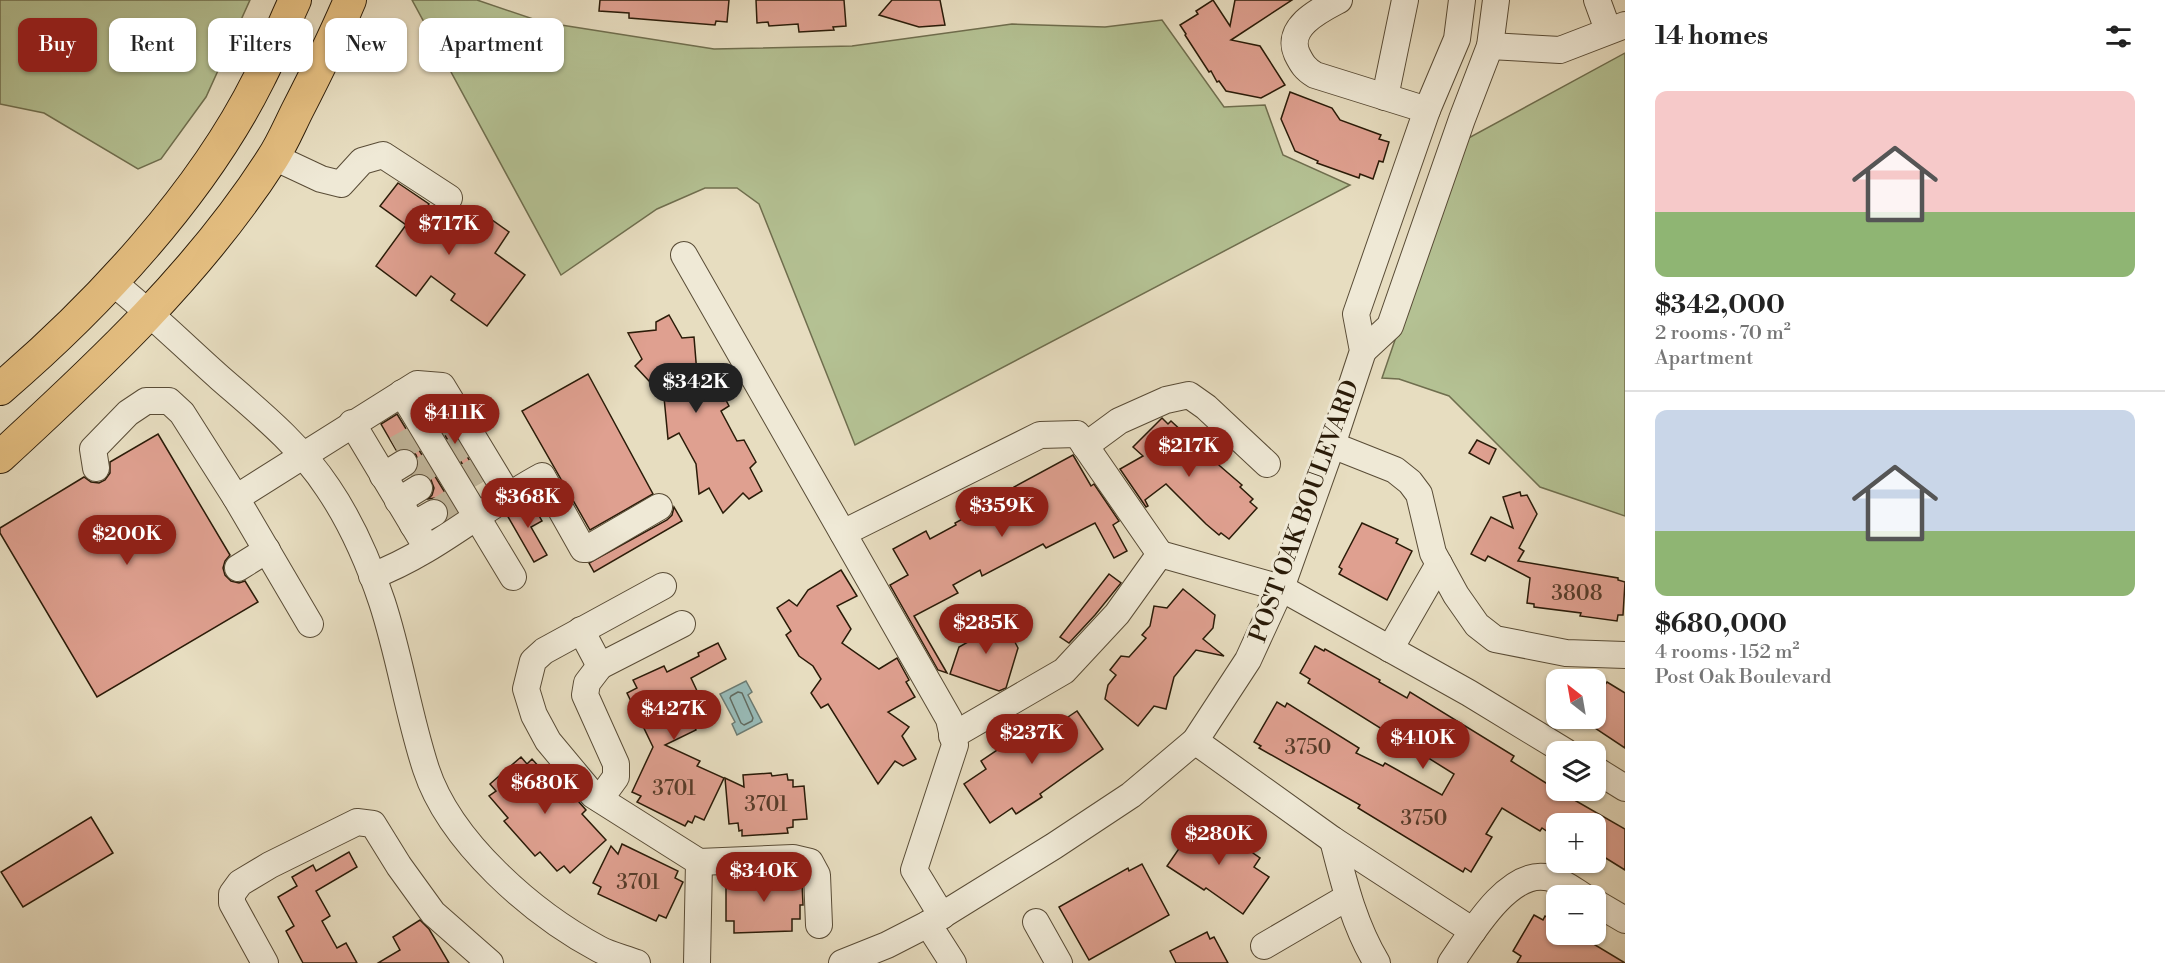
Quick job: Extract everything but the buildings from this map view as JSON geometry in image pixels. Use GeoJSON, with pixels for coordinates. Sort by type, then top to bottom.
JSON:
{"type":"FeatureCollection","features":[{"type":"Feature","properties":{"kind":"main road"},"geometry":{"type":"LineString","coordinates":[[0,389],[41,354],[88,308],[175,210],[221,144],[259,80],[295,0]]}},
{"type":"Feature","properties":{"kind":"main road"},"geometry":{"type":"LineString","coordinates":[[0,457],[150,313],[236,213],[274,157],[326,54],[350,0]]}},
{"type":"Feature","properties":{"kind":"street"},"geometry":{"type":"LineString","coordinates":[[1339,0],[1315,13],[1298,29],[1294,41],[1295,50],[1305,69],[1315,75],[1427,110]]}},
{"type":"Feature","properties":{"kind":"street"},"geometry":{"type":"LineString","coordinates":[[1385,97],[1405,0]]}},
{"type":"Feature","properties":{"kind":"street","name":"POST OAK BOULEVARD"},"geometry":{"type":"LineString","coordinates":[[1363,351],[1356,314],[1427,110],[1457,39],[1462,0]]}},
{"type":"Feature","properties":{"kind":"street","name":"POST OAK BOULEVARD"},"geometry":{"type":"LineString","coordinates":[[842,963],[935,920],[1054,846],[1131,795],[1195,741],[1248,660],[1281,588],[1363,351],[1390,326],[1462,119],[1490,46],[1496,0]]}},
{"type":"Feature","properties":{"kind":"street"},"geometry":{"type":"LineString","coordinates":[[1490,46],[1560,50],[1616,28],[1597,0]]}},
{"type":"Feature","properties":{"kind":"street"},"geometry":{"type":"LineString","coordinates":[[274,157],[321,179],[341,184],[362,161],[383,155],[449,198]]}},
{"type":"Feature","properties":{"kind":"street"},"geometry":{"type":"LineString","coordinates":[[684,255],[949,718],[955,745],[914,870],[953,963]]}},
{"type":"Feature","properties":{"kind":"street"},"geometry":{"type":"LineString","coordinates":[[112,282],[150,313],[270,421],[304,454],[329,488],[359,544],[382,602],[426,770],[439,799],[458,827],[484,859],[526,901],[600,950],[623,961]]}},
{"type":"Feature","properties":{"kind":"street"},"geometry":{"type":"LineString","coordinates":[[236,498],[417,384],[442,386],[438,465],[427,548]]}},
{"type":"Feature","properties":{"kind":"street"},"geometry":{"type":"LineString","coordinates":[[402,393],[438,465],[476,518],[513,577]]}},
{"type":"Feature","properties":{"kind":"street"},"geometry":{"type":"LineString","coordinates":[[1085,446],[1119,421],[1166,400],[1189,395],[1206,407],[1267,464]]}},
{"type":"Feature","properties":{"kind":"street"},"geometry":{"type":"LineString","coordinates":[[94,459],[128,413],[146,401],[169,401],[182,413],[236,498],[310,624]]}},
{"type":"Feature","properties":{"kind":"street"},"geometry":{"type":"LineString","coordinates":[[352,423],[438,465],[508,495]]}},
{"type":"Feature","properties":{"kind":"street"},"geometry":{"type":"LineString","coordinates":[[843,533],[1040,435],[1077,434],[1160,554],[1281,588],[1469,693],[1548,741]]}},
{"type":"Feature","properties":{"kind":"street"},"geometry":{"type":"LineString","coordinates":[[1332,445],[1395,470],[1410,482],[1419,494],[1433,553],[1456,595],[1478,625],[1495,639],[1566,653],[1625,655]]}},
{"type":"Feature","properties":{"kind":"street"},"geometry":{"type":"LineString","coordinates":[[372,576],[395,568],[476,518],[508,495],[542,476],[583,549],[587,549],[659,507]]}},
{"type":"Feature","properties":{"kind":"street"},"geometry":{"type":"LineString","coordinates":[[238,568],[267,550]]}},
{"type":"Feature","properties":{"kind":"street"},"geometry":{"type":"LineString","coordinates":[[952,736],[1064,671],[1117,614],[1160,554]]}},
{"type":"Feature","properties":{"kind":"street"},"geometry":{"type":"LineString","coordinates":[[1390,649],[1439,564]]}},
{"type":"Feature","properties":{"kind":"street"},"geometry":{"type":"LineString","coordinates":[[663,586],[544,651],[533,661],[526,689],[534,715],[548,741],[593,795],[699,862],[793,858],[810,862],[817,875],[819,925]]}},
{"type":"Feature","properties":{"kind":"street"},"geometry":{"type":"LineString","coordinates":[[600,799],[616,777],[616,764],[585,695],[587,683],[600,666],[682,624]]}},
{"type":"Feature","properties":{"kind":"street"},"geometry":{"type":"LineString","coordinates":[[581,630],[600,666]]}},
{"type":"Feature","properties":{"kind":"street"},"geometry":{"type":"LineString","coordinates":[[1195,741],[1333,840],[1473,931]]}},
{"type":"Feature","properties":{"kind":"street"},"geometry":{"type":"LineString","coordinates":[[1606,776],[1625,788]]}},
{"type":"Feature","properties":{"kind":"street"},"geometry":{"type":"LineString","coordinates":[[265,963],[232,903],[232,894],[240,883],[270,865],[357,822],[373,824],[399,866],[433,913],[490,963]]}},
{"type":"Feature","properties":{"kind":"street"},"geometry":{"type":"LineString","coordinates":[[1333,840],[1359,930],[1377,963]]}},
{"type":"Feature","properties":{"kind":"street"},"geometry":{"type":"LineString","coordinates":[[697,963],[699,862]]}},
{"type":"Feature","properties":{"kind":"street"},"geometry":{"type":"LineString","coordinates":[[1451,963],[1486,912],[1503,893],[1529,879],[1545,877],[1561,885]]}},
{"type":"Feature","properties":{"kind":"street"},"geometry":{"type":"LineString","coordinates":[[1264,946],[1348,897]]}},
{"type":"Feature","properties":{"kind":"street"},"geometry":{"type":"LineString","coordinates":[[1606,909],[1625,920]]}},
{"type":"Feature","properties":{"kind":"street"},"geometry":{"type":"LineString","coordinates":[[1036,922],[1059,963]]}},
{"type":"Feature","properties":{"kind":"green space"},"geometry":{"type":"Polygon","coordinates":[[[0,0],[250,0],[242,18],[208,18],[208,72],[217,72],[206,97],[161,159],[138,169],[44,113],[0,104],[0,0]]]}},
{"type":"Feature","properties":{"kind":"green space"},"geometry":{"type":"Polygon","coordinates":[[[412,0],[477,0],[530,18],[422,18],[412,0]]]}},
{"type":"Feature","properties":{"kind":"green space"},"geometry":{"type":"Polygon","coordinates":[[[1162,20],[1224,107],[1265,105],[1283,155],[1350,185],[855,445],[759,204],[737,188],[705,188],[657,209],[561,275],[451,72],[564,72],[564,25],[714,49],[852,46],[1012,24],[1105,27],[1162,20]]]}},
{"type":"Feature","properties":{"kind":"green space"},"geometry":{"type":"Polygon","coordinates":[[[1625,53],[1625,516],[1540,487],[1449,396],[1399,379],[1382,378],[1463,141],[1625,53]]]}},
{"type":"Feature","properties":{"kind":"water"},"geometry":{"type":"Polygon","coordinates":[[[746,681],[752,692],[748,695],[762,722],[737,735],[732,724],[735,722],[720,694],[746,681]]]}},
{"type":"Feature","properties":{"kind":"tunnel"},"geometry":{"type":"LineString","coordinates":[[434,427],[452,416]]}},
{"type":"Feature","properties":{"kind":"tunnel"},"geometry":{"type":"LineString","coordinates":[[396,449],[414,439]]}},
{"type":"Feature","properties":{"kind":"tunnel"},"geometry":{"type":"LineString","coordinates":[[450,453],[468,442]]}},
{"type":"Feature","properties":{"kind":"tunnel"},"geometry":{"type":"LineString","coordinates":[[412,476],[430,465]]}},
{"type":"Feature","properties":{"kind":"tunnel"},"geometry":{"type":"LineString","coordinates":[[464,478],[483,467]]}},
{"type":"Feature","properties":{"kind":"tunnel"},"geometry":{"type":"LineString","coordinates":[[434,513],[452,502]]}}]}
